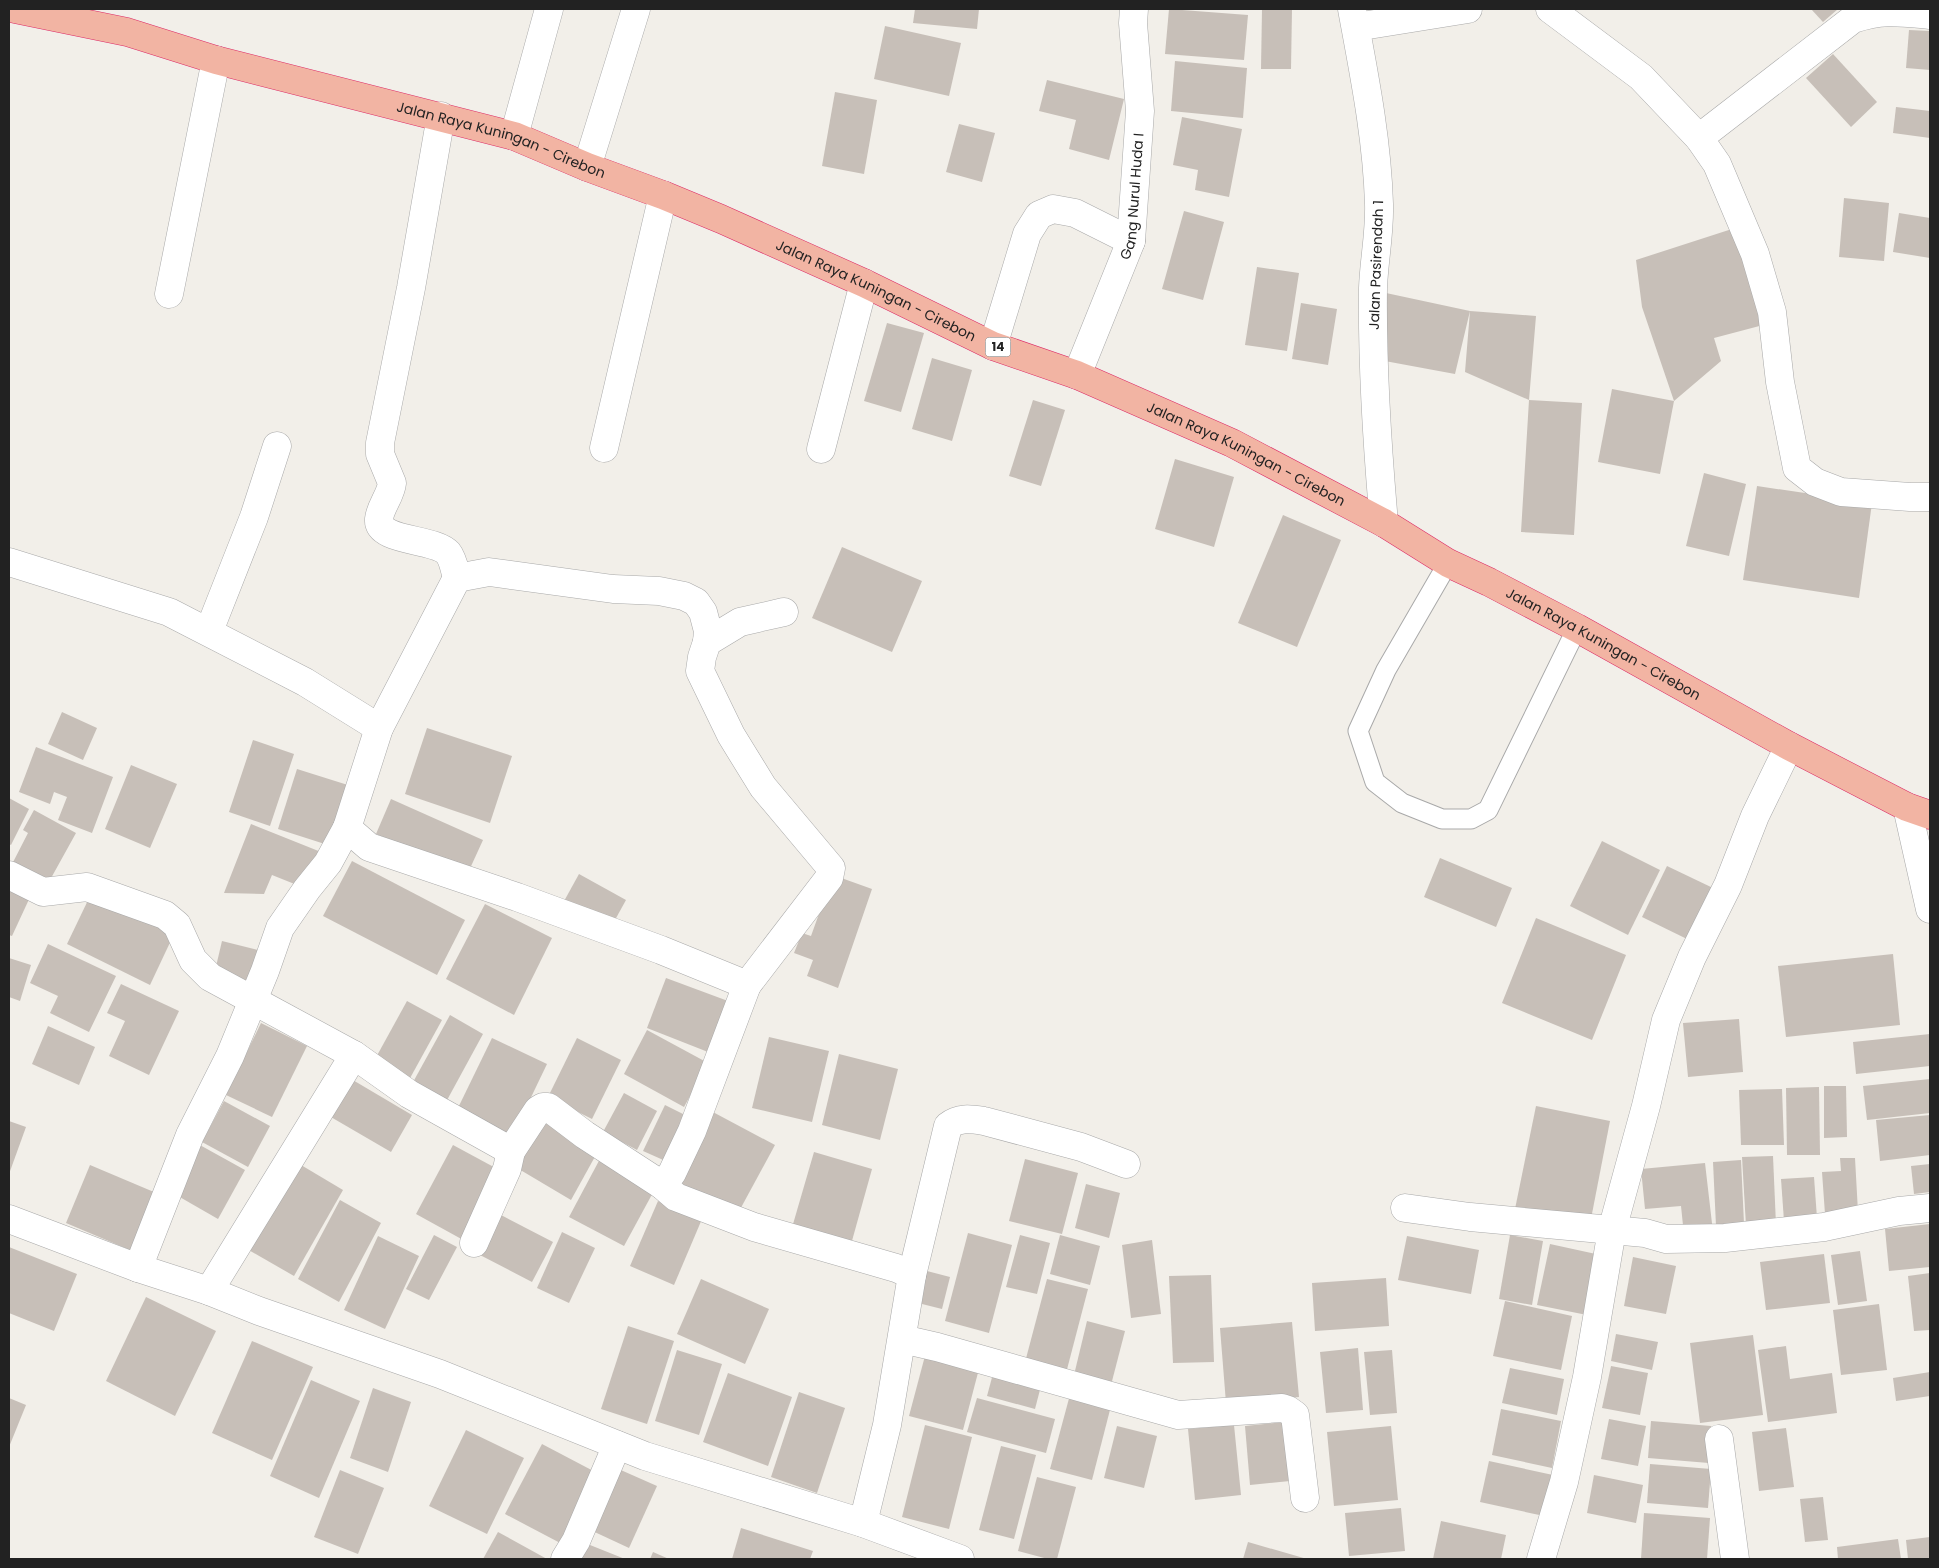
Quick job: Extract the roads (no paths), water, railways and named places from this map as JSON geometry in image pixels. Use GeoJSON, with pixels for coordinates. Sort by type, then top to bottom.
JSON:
{"type":"FeatureCollection","features":[{"type":"Feature","properties":{"kind":"highway","name":"Jalan Raya Kuningan - Cirebon"},"geometry":{"type":"LineString","coordinates":[[15,9],[127,32],[216,60],[514,136],[587,167],[663,195],[864,283],[993,346],[1077,375],[1232,443],[1384,523],[1448,563],[1577,628],[1789,746],[1919,811]]}},
{"type":"Feature","properties":{"kind":"street"},"geometry":{"type":"LineString","coordinates":[[514,136],[549,9]]}},
{"type":"Feature","properties":{"kind":"street"},"geometry":{"type":"LineString","coordinates":[[587,167],[636,9]]}},
{"type":"Feature","properties":{"kind":"street","name":"Gang Nurul Huda I"},"geometry":{"type":"LineString","coordinates":[[1077,375],[1131,241],[1140,111],[1133,23],[1134,9]]}},
{"type":"Feature","properties":{"kind":"street"},"geometry":{"type":"LineString","coordinates":[[1354,18],[1468,9]]}},
{"type":"Feature","properties":{"kind":"street"},"geometry":{"type":"LineString","coordinates":[[1550,9],[1641,77],[1699,138],[1716,164],[1755,254],[1772,312],[1780,382],[1797,468],[1815,482],[1841,492],[1930,497]]}},
{"type":"Feature","properties":{"kind":"street"},"geometry":{"type":"LineString","coordinates":[[1699,138],[1853,19],[1870,13],[1890,10],[1930,15]]}},
{"type":"Feature","properties":{"kind":"street","name":"Jalan Pasirendah 1"},"geometry":{"type":"LineString","coordinates":[[1354,18],[1372,119],[1379,206],[1373,286],[1373,365],[1376,437],[1384,523]]}},
{"type":"Feature","properties":{"kind":"street"},"geometry":{"type":"LineString","coordinates":[[168,294],[216,60]]}},
{"type":"Feature","properties":{"kind":"street"},"geometry":{"type":"LineString","coordinates":[[138,1268],[190,1135],[230,1056],[280,928],[328,863],[347,828],[379,728],[457,578],[448,553],[439,547],[389,534],[381,528],[379,519],[392,483],[380,454],[380,443],[412,288],[441,116]]}},
{"type":"Feature","properties":{"kind":"street"},"geometry":{"type":"LineString","coordinates":[[604,448],[663,195]]}},
{"type":"Feature","properties":{"kind":"street"},"geometry":{"type":"LineString","coordinates":[[993,346],[1027,234],[1039,215],[1053,209],[1075,213],[1131,241]]}},
{"type":"Feature","properties":{"kind":"street"},"geometry":{"type":"LineString","coordinates":[[821,449],[864,283]]}},
{"type":"Feature","properties":{"kind":"street"},"geometry":{"type":"LineString","coordinates":[[209,632],[254,517],[277,446]]}},
{"type":"Feature","properties":{"kind":"street"},"geometry":{"type":"LineString","coordinates":[[9,562],[169,612],[304,682],[379,728]]}},
{"type":"Feature","properties":{"kind":"street"},"geometry":{"type":"LineString","coordinates":[[457,578],[489,572],[614,589],[659,591],[684,596],[696,602],[703,612],[708,631],[700,671],[731,735],[763,787],[830,868],[829,878],[779,946],[747,985],[692,1131],[672,1172],[662,1185]]}},
{"type":"Feature","properties":{"kind":"street"},"geometry":{"type":"LineString","coordinates":[[707,642],[740,622],[784,612]]}},
{"type":"Feature","properties":{"kind":"street"},"geometry":{"type":"LineString","coordinates":[[1541,1559],[1564,1482],[1587,1376],[1612,1230],[1646,1106],[1666,1020],[1692,957],[1728,885],[1756,816],[1789,746]]}},
{"type":"Feature","properties":{"kind":"street"},"geometry":{"type":"LineString","coordinates":[[1919,811],[1930,909]]}},
{"type":"Feature","properties":{"kind":"street"},"geometry":{"type":"LineString","coordinates":[[347,828],[369,847],[517,897],[661,950],[747,985]]}},
{"type":"Feature","properties":{"kind":"street"},"geometry":{"type":"LineString","coordinates":[[9,875],[43,892],[87,887],[165,915],[177,925],[193,960],[210,977],[354,1055],[409,1094],[511,1151]]}},
{"type":"Feature","properties":{"kind":"street"},"geometry":{"type":"LineString","coordinates":[[209,1291],[354,1055]]}},
{"type":"Feature","properties":{"kind":"street"},"geometry":{"type":"LineString","coordinates":[[474,1243],[507,1169],[511,1151],[538,1110],[548,1107],[585,1135],[676,1196],[754,1227],[896,1268],[912,1275]]}},
{"type":"Feature","properties":{"kind":"street"},"geometry":{"type":"LineString","coordinates":[[863,1523],[887,1425],[912,1275],[948,1126],[954,1121],[969,1118],[984,1121],[1081,1147],[1126,1164]]}},
{"type":"Feature","properties":{"kind":"street"},"geometry":{"type":"LineString","coordinates":[[1406,1208],[1470,1217],[1645,1233],[1666,1239],[1725,1238],[1824,1227],[1899,1211],[1930,1208]]}},
{"type":"Feature","properties":{"kind":"street"},"geometry":{"type":"LineString","coordinates":[[9,1219],[138,1268],[209,1291],[259,1311],[440,1374],[645,1456],[863,1523],[960,1559]]}},
{"type":"Feature","properties":{"kind":"street"},"geometry":{"type":"LineString","coordinates":[[902,1339],[937,1346],[1178,1415],[1282,1408],[1288,1410],[1295,1415],[1306,1498]]}},
{"type":"Feature","properties":{"kind":"street"},"geometry":{"type":"LineString","coordinates":[[1719,1439],[1735,1559]]}},
{"type":"Feature","properties":{"kind":"street"},"geometry":{"type":"LineString","coordinates":[[566,1559],[617,1445]]}},
{"type":"Feature","properties":{"kind":"lane"},"geometry":{"type":"LineString","coordinates":[[1448,563],[1386,670],[1358,731],[1375,782],[1402,803],[1442,819],[1470,819],[1488,810],[1577,628]]}}]}
